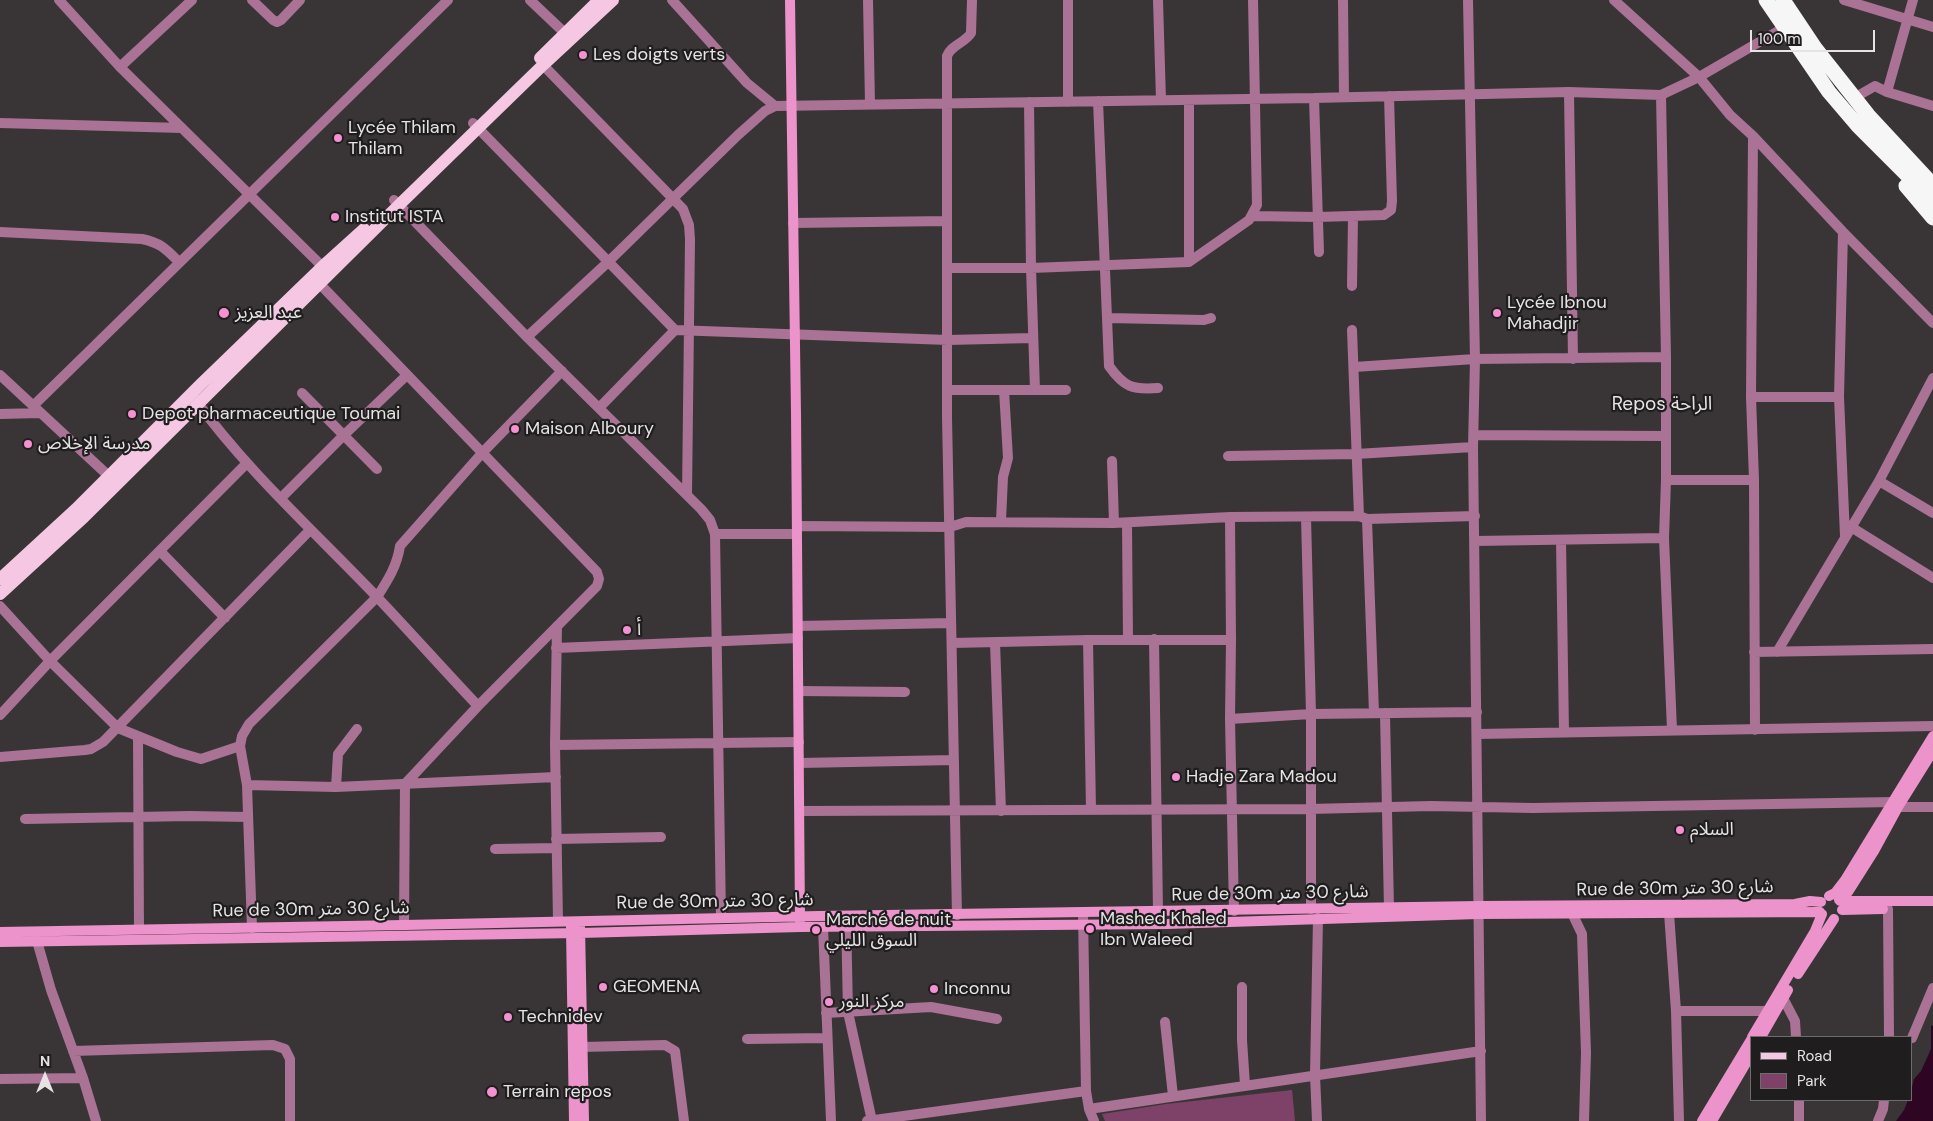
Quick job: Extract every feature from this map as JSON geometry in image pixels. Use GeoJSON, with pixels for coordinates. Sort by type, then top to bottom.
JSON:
{"type":"FeatureCollection","features":[{"type":"Feature","properties":{"kind":"highway"},"geometry":{"type":"LineString","coordinates":[[1766,0],[1829,92],[1933,218]]}},
{"type":"Feature","properties":{"kind":"highway"},"geometry":{"type":"LineString","coordinates":[[1783,0],[1854,98],[1876,125],[1933,185]]}},
{"type":"Feature","properties":{"kind":"highway"},"geometry":{"type":"LineString","coordinates":[[1876,125],[1908,146],[1933,172]]}},
{"type":"Feature","properties":{"kind":"highway"},"geometry":{"type":"LineString","coordinates":[[1858,126],[1933,201]]}},
{"type":"Feature","properties":{"kind":"main road"},"geometry":{"type":"LineString","coordinates":[[475,126],[543,65],[598,0]]}},
{"type":"Feature","properties":{"kind":"main road"},"geometry":{"type":"LineString","coordinates":[[0,594],[194,399],[475,126],[568,36],[613,0]]}},
{"type":"Feature","properties":{"kind":"main road"},"geometry":{"type":"LineString","coordinates":[[0,579],[113,481]]}},
{"type":"Feature","properties":{"kind":"street"},"geometry":{"type":"LineString","coordinates":[[59,0],[120,67],[327,270]]}},
{"type":"Feature","properties":{"kind":"street"},"geometry":{"type":"LineString","coordinates":[[120,67],[192,0]]}},
{"type":"Feature","properties":{"kind":"street"},"geometry":{"type":"LineString","coordinates":[[252,0],[277,22],[300,0]]}},
{"type":"Feature","properties":{"kind":"street"},"geometry":{"type":"LineString","coordinates":[[33,406],[448,0]]}},
{"type":"Feature","properties":{"kind":"street"},"geometry":{"type":"LineString","coordinates":[[530,0],[568,36]]}},
{"type":"Feature","properties":{"kind":"street"},"geometry":{"type":"LineString","coordinates":[[672,0],[747,82],[775,106]]}},
{"type":"Feature","properties":{"kind":"street"},"geometry":{"type":"LineString","coordinates":[[790,0],[800,764],[800,922]]}},
{"type":"Feature","properties":{"kind":"street"},"geometry":{"type":"LineString","coordinates":[[868,0],[870,104]]}},
{"type":"Feature","properties":{"kind":"street"},"geometry":{"type":"LineString","coordinates":[[957,915],[947,390],[947,56],[950,50],[969,37],[971,33],[972,0]]}},
{"type":"Feature","properties":{"kind":"street"},"geometry":{"type":"LineString","coordinates":[[1068,0],[1068,102]]}},
{"type":"Feature","properties":{"kind":"street"},"geometry":{"type":"LineString","coordinates":[[1158,0],[1161,100]]}},
{"type":"Feature","properties":{"kind":"street"},"geometry":{"type":"LineString","coordinates":[[948,268],[1031,268],[1189,262],[1253,216],[1257,205],[1253,0]]}},
{"type":"Feature","properties":{"kind":"street"},"geometry":{"type":"LineString","coordinates":[[1343,0],[1344,97]]}},
{"type":"Feature","properties":{"kind":"street"},"geometry":{"type":"LineString","coordinates":[[1468,0],[1475,359],[1473,447],[1478,712],[1481,1121]]}},
{"type":"Feature","properties":{"kind":"street"},"geometry":{"type":"LineString","coordinates":[[1614,0],[1699,77],[1730,115],[1753,136],[1843,232],[1933,323]]}},
{"type":"Feature","properties":{"kind":"street"},"geometry":{"type":"LineString","coordinates":[[1844,0],[1933,27]]}},
{"type":"Feature","properties":{"kind":"street"},"geometry":{"type":"LineString","coordinates":[[1887,92],[1913,0]]}},
{"type":"Feature","properties":{"kind":"street"},"geometry":{"type":"LineString","coordinates":[[527,337],[607,263],[738,135],[765,111],[775,106],[1314,98],[1569,92],[1660,95],[1699,77],[1785,27]]}},
{"type":"Feature","properties":{"kind":"street"},"geometry":{"type":"LineString","coordinates":[[543,65],[673,199],[682,209],[688,225],[690,331],[687,495]]}},
{"type":"Feature","properties":{"kind":"street"},"geometry":{"type":"LineString","coordinates":[[1854,98],[1875,86],[1887,92],[1933,106]]}},
{"type":"Feature","properties":{"kind":"street"},"geometry":{"type":"LineString","coordinates":[[1569,92],[1573,359]]}},
{"type":"Feature","properties":{"kind":"street"},"geometry":{"type":"LineString","coordinates":[[1660,95],[1666,357],[1664,538],[1672,730]]}},
{"type":"Feature","properties":{"kind":"street"},"geometry":{"type":"LineString","coordinates":[[1253,216],[1384,215],[1391,210],[1389,96]]}},
{"type":"Feature","properties":{"kind":"street"},"geometry":{"type":"LineString","coordinates":[[1314,98],[1320,252]]}},
{"type":"Feature","properties":{"kind":"street"},"geometry":{"type":"LineString","coordinates":[[1189,100],[1189,262]]}},
{"type":"Feature","properties":{"kind":"street"},"geometry":{"type":"LineString","coordinates":[[1098,101],[1109,366],[1118,380],[1132,388],[1158,388]]}},
{"type":"Feature","properties":{"kind":"street"},"geometry":{"type":"LineString","coordinates":[[1029,102],[1032,338],[1035,390]]}},
{"type":"Feature","properties":{"kind":"street"},"geometry":{"type":"LineString","coordinates":[[0,123],[182,128]]}},
{"type":"Feature","properties":{"kind":"street"},"geometry":{"type":"LineString","coordinates":[[475,126],[607,263],[675,330],[948,340],[1032,338]]}},
{"type":"Feature","properties":{"kind":"street"},"geometry":{"type":"LineString","coordinates":[[1753,136],[1751,397],[1754,480],[1755,730]]}},
{"type":"Feature","properties":{"kind":"street"},"geometry":{"type":"LineString","coordinates":[[397,202],[527,337],[710,520],[715,534],[721,918]]}},
{"type":"Feature","properties":{"kind":"street"},"geometry":{"type":"LineString","coordinates":[[1352,286],[1353,216]]}},
{"type":"Feature","properties":{"kind":"street"},"geometry":{"type":"LineString","coordinates":[[793,223],[947,221]]}},
{"type":"Feature","properties":{"kind":"street"},"geometry":{"type":"LineString","coordinates":[[0,232],[142,239],[155,242],[165,248],[179,262]]}},
{"type":"Feature","properties":{"kind":"street"},"geometry":{"type":"LineString","coordinates":[[1843,232],[1839,397],[1848,531]]}},
{"type":"Feature","properties":{"kind":"street"},"geometry":{"type":"LineString","coordinates":[[316,281],[597,572],[599,579],[597,586],[478,706],[405,784],[404,926]]}},
{"type":"Feature","properties":{"kind":"street"},"geometry":{"type":"LineString","coordinates":[[1108,318],[1204,320],[1211,318]]}},
{"type":"Feature","properties":{"kind":"street"},"geometry":{"type":"LineString","coordinates":[[599,408],[675,330]]}},
{"type":"Feature","properties":{"kind":"street"},"geometry":{"type":"LineString","coordinates":[[1352,330],[1356,454],[1363,518],[1374,713]]}},
{"type":"Feature","properties":{"kind":"street"},"geometry":{"type":"LineString","coordinates":[[1354,367],[1475,359],[1666,357]]}},
{"type":"Feature","properties":{"kind":"street"},"geometry":{"type":"LineString","coordinates":[[252,928],[247,785],[240,746],[242,736],[249,724],[377,597],[391,576],[398,561],[400,546],[483,452],[562,371]]}},
{"type":"Feature","properties":{"kind":"street"},"geometry":{"type":"LineString","coordinates":[[0,374],[113,481]]}},
{"type":"Feature","properties":{"kind":"street"},"geometry":{"type":"LineString","coordinates":[[281,498],[407,375]]}},
{"type":"Feature","properties":{"kind":"street"},"geometry":{"type":"LineString","coordinates":[[1776,652],[1879,481],[1933,378]]}},
{"type":"Feature","properties":{"kind":"street"},"geometry":{"type":"LineString","coordinates":[[947,390],[1066,390]]}},
{"type":"Feature","properties":{"kind":"street"},"geometry":{"type":"LineString","coordinates":[[1001,521],[1003,477],[1008,458],[1004,390]]}},
{"type":"Feature","properties":{"kind":"street"},"geometry":{"type":"LineString","coordinates":[[302,393],[378,469]]}},
{"type":"Feature","properties":{"kind":"street"},"geometry":{"type":"LineString","coordinates":[[1751,397],[1839,397]]}},
{"type":"Feature","properties":{"kind":"street"},"geometry":{"type":"LineString","coordinates":[[194,399],[247,463],[377,597],[478,706]]}},
{"type":"Feature","properties":{"kind":"street"},"geometry":{"type":"LineString","coordinates":[[0,422],[5,414],[42,414]]}},
{"type":"Feature","properties":{"kind":"street"},"geometry":{"type":"LineString","coordinates":[[1474,435],[1666,436]]}},
{"type":"Feature","properties":{"kind":"street"},"geometry":{"type":"LineString","coordinates":[[1228,456],[1356,454],[1473,447]]}},
{"type":"Feature","properties":{"kind":"street"},"geometry":{"type":"LineString","coordinates":[[1112,461],[1114,523]]}},
{"type":"Feature","properties":{"kind":"street"},"geometry":{"type":"LineString","coordinates":[[0,715],[50,661],[247,463]]}},
{"type":"Feature","properties":{"kind":"street"},"geometry":{"type":"LineString","coordinates":[[1666,480],[1754,480]]}},
{"type":"Feature","properties":{"kind":"street"},"geometry":{"type":"LineString","coordinates":[[1879,481],[1933,513]]}},
{"type":"Feature","properties":{"kind":"street"},"geometry":{"type":"LineString","coordinates":[[715,534],[797,530],[950,527],[966,522],[1001,521],[1127,523],[1230,517],[1363,518],[1475,516]]}},
{"type":"Feature","properties":{"kind":"street"},"geometry":{"type":"LineString","coordinates":[[1230,517],[1230,719],[1234,911]]}},
{"type":"Feature","properties":{"kind":"street"},"geometry":{"type":"LineString","coordinates":[[1306,517],[1311,714],[1311,909]]}},
{"type":"Feature","properties":{"kind":"street"},"geometry":{"type":"LineString","coordinates":[[1127,523],[1128,640]]}},
{"type":"Feature","properties":{"kind":"street"},"geometry":{"type":"LineString","coordinates":[[0,757],[91,749],[103,742],[310,530]]}},
{"type":"Feature","properties":{"kind":"street"},"geometry":{"type":"LineString","coordinates":[[1848,531],[1933,578]]}},
{"type":"Feature","properties":{"kind":"street"},"geometry":{"type":"LineString","coordinates":[[1475,541],[1664,538]]}},
{"type":"Feature","properties":{"kind":"street"},"geometry":{"type":"LineString","coordinates":[[1475,541],[1664,538]]}},
{"type":"Feature","properties":{"kind":"street"},"geometry":{"type":"LineString","coordinates":[[1560,540],[1564,732]]}},
{"type":"Feature","properties":{"kind":"street"},"geometry":{"type":"LineString","coordinates":[[160,550],[225,618]]}},
{"type":"Feature","properties":{"kind":"street"},"geometry":{"type":"LineString","coordinates":[[0,606],[50,661],[118,728],[177,752],[201,759],[240,746]]}},
{"type":"Feature","properties":{"kind":"street"},"geometry":{"type":"LineString","coordinates":[[798,626],[951,623]]}},
{"type":"Feature","properties":{"kind":"street"},"geometry":{"type":"LineString","coordinates":[[556,626],[558,921]]}},
{"type":"Feature","properties":{"kind":"street"},"geometry":{"type":"LineString","coordinates":[[556,648],[798,638]]}},
{"type":"Feature","properties":{"kind":"street"},"geometry":{"type":"LineString","coordinates":[[952,643],[1154,639],[1231,640]]}},
{"type":"Feature","properties":{"kind":"street"},"geometry":{"type":"LineString","coordinates":[[1154,639],[1158,912]]}},
{"type":"Feature","properties":{"kind":"street"},"geometry":{"type":"LineString","coordinates":[[1088,640],[1090,810]]}},
{"type":"Feature","properties":{"kind":"street"},"geometry":{"type":"LineString","coordinates":[[995,642],[1001,811]]}},
{"type":"Feature","properties":{"kind":"street"},"geometry":{"type":"LineString","coordinates":[[1754,652],[1933,649]]}},
{"type":"Feature","properties":{"kind":"street"},"geometry":{"type":"LineString","coordinates":[[799,691],[905,692]]}},
{"type":"Feature","properties":{"kind":"street"},"geometry":{"type":"LineString","coordinates":[[1230,719],[1311,714],[1478,712]]}},
{"type":"Feature","properties":{"kind":"street"},"geometry":{"type":"LineString","coordinates":[[1385,713],[1389,909]]}},
{"type":"Feature","properties":{"kind":"street"},"geometry":{"type":"LineString","coordinates":[[1478,734],[1933,726]]}},
{"type":"Feature","properties":{"kind":"street"},"geometry":{"type":"LineString","coordinates":[[336,786],[338,754],[357,729]]}},
{"type":"Feature","properties":{"kind":"street"},"geometry":{"type":"LineString","coordinates":[[1753,1036],[1830,905],[1848,892],[1874,851],[1896,804],[1933,736]]}},
{"type":"Feature","properties":{"kind":"street"},"geometry":{"type":"LineString","coordinates":[[138,737],[139,929]]}},
{"type":"Feature","properties":{"kind":"street"},"geometry":{"type":"LineString","coordinates":[[556,745],[799,742]]}},
{"type":"Feature","properties":{"kind":"street"},"geometry":{"type":"LineString","coordinates":[[1896,804],[1933,752]]}},
{"type":"Feature","properties":{"kind":"street"},"geometry":{"type":"LineString","coordinates":[[800,764],[954,760]]}},
{"type":"Feature","properties":{"kind":"street"},"geometry":{"type":"LineString","coordinates":[[247,785],[336,786],[556,777]]}},
{"type":"Feature","properties":{"kind":"street"},"geometry":{"type":"LineString","coordinates":[[800,811],[1310,809],[1478,806],[1532,808],[1896,804],[1933,807]]}},
{"type":"Feature","properties":{"kind":"street"},"geometry":{"type":"LineString","coordinates":[[26,819],[248,817]]}},
{"type":"Feature","properties":{"kind":"street"},"geometry":{"type":"LineString","coordinates":[[495,848],[661,837]]}},
{"type":"Feature","properties":{"kind":"street","name":"Rue de 30m شارع 30 متر"},"geometry":{"type":"LineString","coordinates":[[0,942],[36,936],[139,929],[404,926],[721,918],[800,922],[822,927],[846,922],[957,915],[1311,909],[1479,910],[1572,913],[1669,912],[1933,901]]}},
{"type":"Feature","properties":{"kind":"street","name":"Rue de 30m شارع 30 متر"},"geometry":{"type":"LineString","coordinates":[[0,932],[36,936],[575,932],[800,922],[1167,924],[1479,910],[1795,904],[1810,902],[1830,905]]}},
{"type":"Feature","properties":{"kind":"street"},"geometry":{"type":"LineString","coordinates":[[1830,905],[1933,908]]}},
{"type":"Feature","properties":{"kind":"street"},"geometry":{"type":"LineString","coordinates":[[1762,1036],[1783,998],[1834,919],[1827,918],[1830,905]]}},
{"type":"Feature","properties":{"kind":"street"},"geometry":{"type":"LineString","coordinates":[[1888,908],[1889,1036]]}},
{"type":"Feature","properties":{"kind":"street"},"geometry":{"type":"LineString","coordinates":[[1669,912],[1676,1011],[1679,1121]]}},
{"type":"Feature","properties":{"kind":"street"},"geometry":{"type":"LineString","coordinates":[[1083,913],[1086,1090],[1089,1109],[1094,1121]]}},
{"type":"Feature","properties":{"kind":"street"},"geometry":{"type":"LineString","coordinates":[[1572,913],[1582,934],[1586,1053],[1584,1121]]}},
{"type":"Feature","properties":{"kind":"street"},"geometry":{"type":"LineString","coordinates":[[1317,1121],[1318,918]]}},
{"type":"Feature","properties":{"kind":"street"},"geometry":{"type":"LineString","coordinates":[[574,1121],[576,921]]}},
{"type":"Feature","properties":{"kind":"street"},"geometry":{"type":"LineString","coordinates":[[846,922],[848,1012],[870,1121],[1086,1090]]}},
{"type":"Feature","properties":{"kind":"street"},"geometry":{"type":"LineString","coordinates":[[822,927],[831,1121]]}},
{"type":"Feature","properties":{"kind":"street"},"geometry":{"type":"LineString","coordinates":[[575,932],[582,1046],[584,1121]]}},
{"type":"Feature","properties":{"kind":"street"},"geometry":{"type":"LineString","coordinates":[[36,936],[96,1121]]}},
{"type":"Feature","properties":{"kind":"street"},"geometry":{"type":"LineString","coordinates":[[1242,987],[1242,1040],[1245,1085]]}},
{"type":"Feature","properties":{"kind":"street"},"geometry":{"type":"LineString","coordinates":[[1913,1036],[1933,988]]}},
{"type":"Feature","properties":{"kind":"street"},"geometry":{"type":"LineString","coordinates":[[1783,998],[1796,1021],[1796,1036]]}},
{"type":"Feature","properties":{"kind":"street"},"geometry":{"type":"LineString","coordinates":[[826,1013],[931,1006],[997,1019]]}},
{"type":"Feature","properties":{"kind":"street"},"geometry":{"type":"LineString","coordinates":[[1676,1011],[1768,1011]]}},
{"type":"Feature","properties":{"kind":"street"},"geometry":{"type":"LineString","coordinates":[[1164,1022],[1173,1096]]}},
{"type":"Feature","properties":{"kind":"street"},"geometry":{"type":"LineString","coordinates":[[747,1039],[827,1038]]}},
{"type":"Feature","properties":{"kind":"street"},"geometry":{"type":"LineString","coordinates":[[1702,1121],[1750,1040]]}},
{"type":"Feature","properties":{"kind":"street"},"geometry":{"type":"LineString","coordinates":[[73,1051],[273,1045],[285,1049],[290,1059],[290,1121]]}},
{"type":"Feature","properties":{"kind":"street"},"geometry":{"type":"LineString","coordinates":[[582,1046],[665,1045],[675,1051],[684,1121]]}},
{"type":"Feature","properties":{"kind":"street"},"geometry":{"type":"LineString","coordinates":[[1089,1109],[1481,1051]]}},
{"type":"Feature","properties":{"kind":"street"},"geometry":{"type":"LineString","coordinates":[[1712,1121],[1750,1056]]}},
{"type":"Feature","properties":{"kind":"street"},"geometry":{"type":"LineString","coordinates":[[0,1080],[83,1078]]}},
{"type":"Feature","properties":{"kind":"street"},"geometry":{"type":"LineString","coordinates":[[1799,1101],[1799,1121]]}},
{"type":"Feature","properties":{"kind":"street"},"geometry":{"type":"LineString","coordinates":[[1878,1121],[1884,1101]]}},
{"type":"Feature","properties":{"kind":"green space"},"geometry":{"type":"Polygon","coordinates":[[[1292,1090],[1295,1121],[1105,1121],[1102,1114],[1166,1104],[1292,1090]]]}},
{"type":"Feature","properties":{"kind":"shaded area"},"geometry":{"type":"Polygon","coordinates":[[[1933,1025],[1933,1121],[1896,1121],[1908,1101],[1913,1101],[1914,1079],[1921,1071],[1931,1049],[1931,1026],[1933,1025]]]}},
{"type":"Feature","properties":{"kind":"place","name":"Les doigts verts"},"geometry":{"type":"Point","coordinates":[583,55]}},
{"type":"Feature","properties":{"kind":"place","name":"Lycée Thilam Thilam"},"geometry":{"type":"Point","coordinates":[338,138]}},
{"type":"Feature","properties":{"kind":"place","name":"Institut ISTA"},"geometry":{"type":"Point","coordinates":[335,217]}},
{"type":"Feature","properties":{"kind":"place","name":"عبد العزيز"},"geometry":{"type":"Point","coordinates":[224,313]}},
{"type":"Feature","properties":{"kind":"place","name":"Lycée Ibnou Mahadjir"},"geometry":{"type":"Point","coordinates":[1497,313]}},
{"type":"Feature","properties":{"kind":"place","name":"Depot pharmaceutique Toumai"},"geometry":{"type":"Point","coordinates":[132,414]}},
{"type":"Feature","properties":{"kind":"place","name":"Maison Alboury"},"geometry":{"type":"Point","coordinates":[515,429]}},
{"type":"Feature","properties":{"kind":"place","name":"مدرسة الإخلاص"},"geometry":{"type":"Point","coordinates":[28,444]}},
{"type":"Feature","properties":{"kind":"place","name":"أ"},"geometry":{"type":"Point","coordinates":[627,630]}},
{"type":"Feature","properties":{"kind":"place","name":"Hadje Zara Madou"},"geometry":{"type":"Point","coordinates":[1176,777]}},
{"type":"Feature","properties":{"kind":"place","name":"السلام"},"geometry":{"type":"Point","coordinates":[1680,830]}},
{"type":"Feature","properties":{"kind":"place","name":"Mashed Khaled Ibn Waleed"},"geometry":{"type":"Point","coordinates":[1090,929]}},
{"type":"Feature","properties":{"kind":"place","name":"Marché de nuit السوق الليلي"},"geometry":{"type":"Point","coordinates":[816,930]}},
{"type":"Feature","properties":{"kind":"place","name":"GEOMENA"},"geometry":{"type":"Point","coordinates":[603,987]}},
{"type":"Feature","properties":{"kind":"place","name":"Inconnu"},"geometry":{"type":"Point","coordinates":[934,989]}},
{"type":"Feature","properties":{"kind":"place","name":"مركز النور"},"geometry":{"type":"Point","coordinates":[829,1002]}},
{"type":"Feature","properties":{"kind":"place","name":"Technidev"},"geometry":{"type":"Point","coordinates":[508,1017]}},
{"type":"Feature","properties":{"kind":"place","name":"Terrain repos"},"geometry":{"type":"Point","coordinates":[492,1092]}},
{"type":"Feature","properties":{"kind":"district","name":"Repos الراحة"},"geometry":{"type":"Point","coordinates":[1662,405]}}]}
